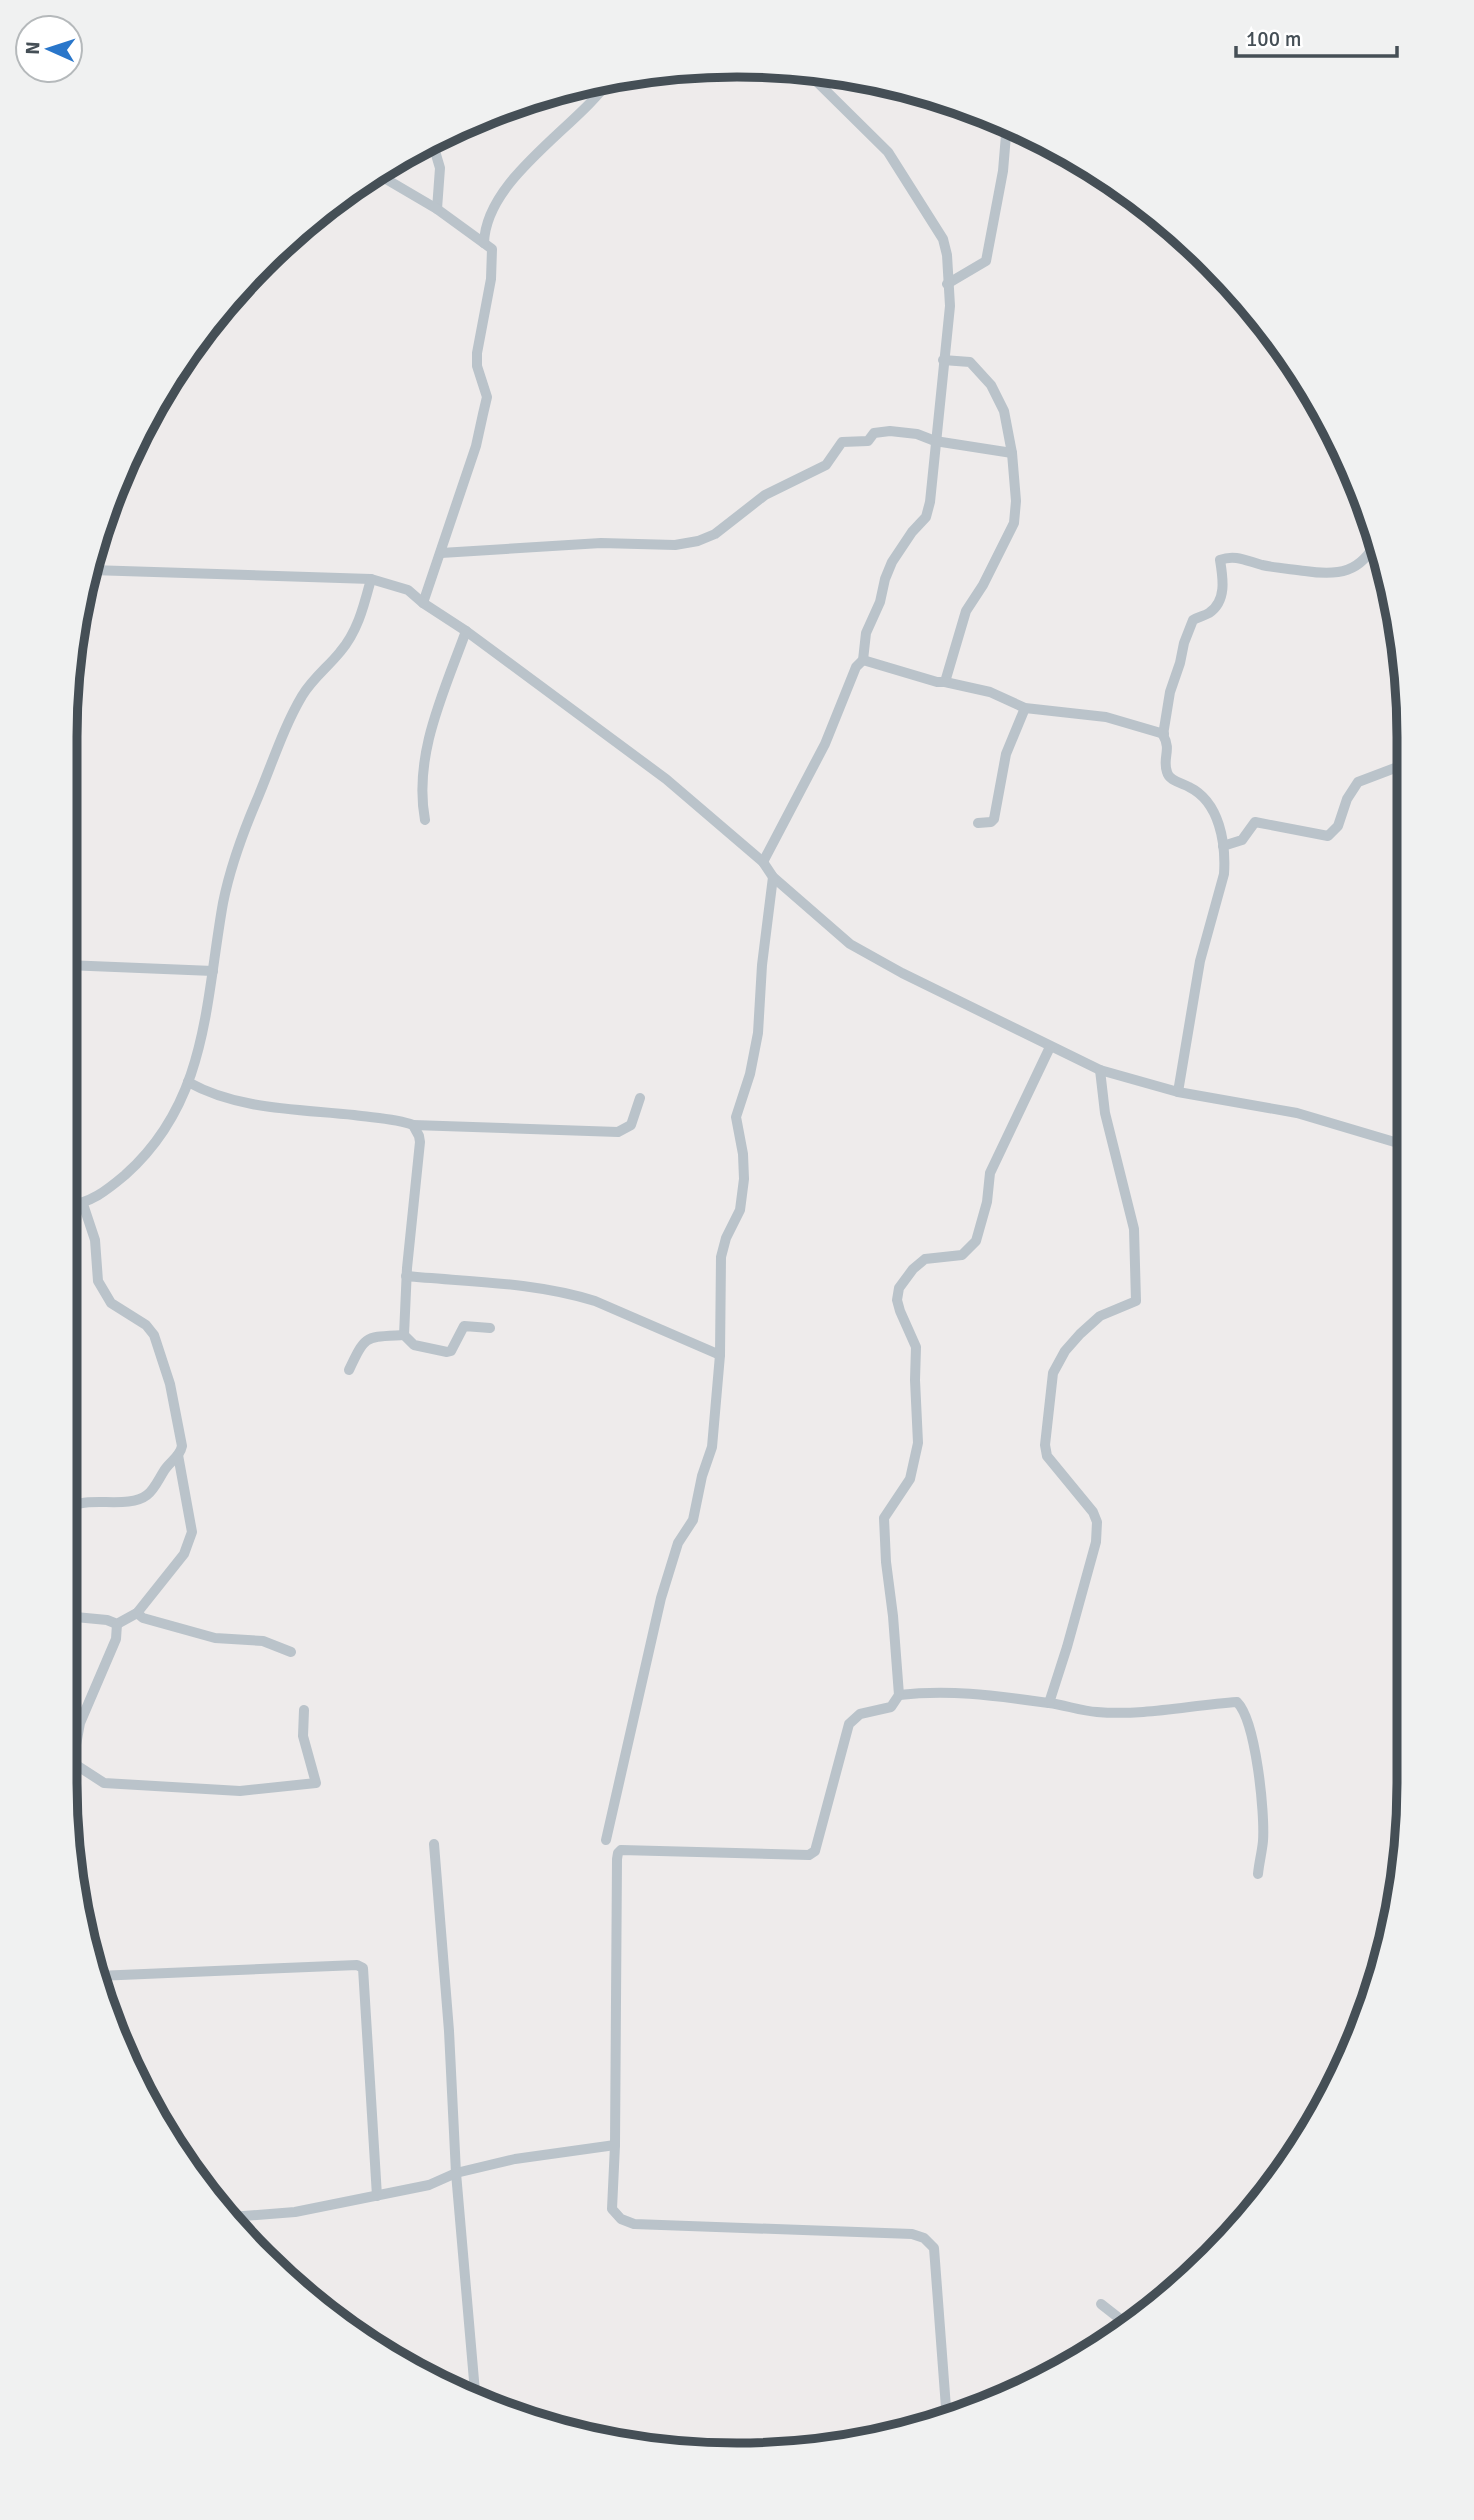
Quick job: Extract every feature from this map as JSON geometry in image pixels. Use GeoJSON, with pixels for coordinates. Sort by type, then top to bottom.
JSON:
{"type":"FeatureCollection","features":[{"type":"Feature","properties":{"kind":"street"},"geometry":{"type":"LineString","coordinates":[[763,862],[825,744],[856,667],[863,660],[866,633],[880,602],[892,562],[912,532],[926,517],[930,502],[950,306],[947,255],[943,239],[888,152],[817,82]]}},
{"type":"Feature","properties":{"kind":"street"},"geometry":{"type":"LineString","coordinates":[[484,243],[485,225],[506,187],[597,92]]}},
{"type":"Feature","properties":{"kind":"street"},"geometry":{"type":"LineString","coordinates":[[947,284],[986,261],[1003,171],[1006,134]]}},
{"type":"Feature","properties":{"kind":"street"},"geometry":{"type":"LineString","coordinates":[[435,150],[440,168],[437,209]]}},
{"type":"Feature","properties":{"kind":"street"},"geometry":{"type":"LineString","coordinates":[[385,179],[437,209],[492,249],[494,262],[477,354],[477,366],[486,397],[476,446],[423,603]]}},
{"type":"Feature","properties":{"kind":"street"},"geometry":{"type":"LineString","coordinates":[[943,360],[970,362],[991,385],[1004,411],[1012,453],[1016,500],[1014,523],[983,585],[966,611],[945,682]]}},
{"type":"Feature","properties":{"kind":"street"},"geometry":{"type":"LineString","coordinates":[[441,553],[601,543],[675,545],[698,541],[715,534],[765,495],[826,465],[842,442],[868,441],[874,433],[890,430],[917,434],[936,441],[1012,453]]}},
{"type":"Feature","properties":{"kind":"street"},"geometry":{"type":"LineString","coordinates":[[1178,1092],[1200,961],[1224,874],[1223,846],[1217,817],[1198,793],[1167,774],[1168,744],[1163,735],[1170,692],[1184,643],[1193,620],[1211,611],[1221,599],[1220,560],[1236,557],[1263,565],[1325,574],[1339,573],[1360,563],[1370,552]]}},
{"type":"Feature","properties":{"kind":"street"},"geometry":{"type":"LineString","coordinates":[[98,570],[371,579],[408,590],[666,779],[763,862],[773,877],[850,944],[901,973],[1100,1070],[1178,1092],[1297,1113],[1397,1143]]}},
{"type":"Feature","properties":{"kind":"street"},"geometry":{"type":"LineString","coordinates":[[77,1205],[100,1195],[141,1161],[170,1119],[188,1082],[199,1054],[230,872],[251,813],[302,697],[356,629],[371,579]]}},
{"type":"Feature","properties":{"kind":"street"},"geometry":{"type":"LineString","coordinates":[[425,820],[423,769],[428,736],[466,631]]}},
{"type":"Feature","properties":{"kind":"street"},"geometry":{"type":"LineString","coordinates":[[863,660],[937,682],[990,692],[1025,708],[1106,716],[1164,734]]}},
{"type":"Feature","properties":{"kind":"street"},"geometry":{"type":"LineString","coordinates":[[978,823],[991,822],[994,819],[1006,754],[1025,708]]}},
{"type":"Feature","properties":{"kind":"street"},"geometry":{"type":"LineString","coordinates":[[1223,846],[1242,840],[1255,822],[1328,836],[1338,826],[1348,799],[1359,781],[1397,767]]}},
{"type":"Feature","properties":{"kind":"street"},"geometry":{"type":"LineString","coordinates":[[606,1840],[661,1598],[678,1543],[693,1520],[702,1476],[712,1447],[720,1355],[721,1257],[726,1238],[740,1210],[744,1180],[743,1154],[736,1117],[750,1074],[758,1033],[762,965],[773,877]]}},
{"type":"Feature","properties":{"kind":"street"},"geometry":{"type":"LineString","coordinates":[[77,965],[213,971]]}},
{"type":"Feature","properties":{"kind":"street"},"geometry":{"type":"LineString","coordinates":[[946,2409],[934,2248],[924,2238],[912,2234],[634,2224],[621,2219],[612,2209],[618,1853],[621,1850],[809,1855],[815,1851],[849,1724],[860,1714],[891,1707],[899,1696],[884,1518],[900,1497],[914,1469],[918,1430],[916,1347],[900,1311],[897,1300],[899,1288],[913,1269],[925,1259],[962,1255],[976,1241],[987,1202],[990,1173],[1050,1047]]}},
{"type":"Feature","properties":{"kind":"street"},"geometry":{"type":"LineString","coordinates":[[1049,1703],[1068,1647],[1097,1530],[1093,1512],[1046,1456],[1053,1373],[1065,1351],[1088,1325],[1100,1316],[1136,1301],[1134,1229],[1105,1113],[1100,1070]]}},
{"type":"Feature","properties":{"kind":"street"},"geometry":{"type":"LineString","coordinates":[[188,1082],[209,1093],[244,1103],[379,1118],[413,1125],[618,1132],[631,1125],[640,1098]]}},
{"type":"Feature","properties":{"kind":"street"},"geometry":{"type":"LineString","coordinates":[[404,1335],[406,1276],[420,1142],[413,1125]]}},
{"type":"Feature","properties":{"kind":"street"},"geometry":{"type":"LineString","coordinates":[[77,1502],[106,1504],[148,1495],[182,1446],[161,1352],[154,1335],[146,1325],[111,1303],[98,1282],[95,1240],[83,1204]]}},
{"type":"Feature","properties":{"kind":"street"},"geometry":{"type":"LineString","coordinates":[[406,1276],[500,1284],[576,1295],[720,1355]]}},
{"type":"Feature","properties":{"kind":"street"},"geometry":{"type":"LineString","coordinates":[[349,1370],[365,1340],[372,1336],[404,1335],[414,1345],[447,1353],[451,1351],[464,1326],[490,1328]]}},
{"type":"Feature","properties":{"kind":"street"},"geometry":{"type":"LineString","coordinates":[[117,1624],[136,1613],[184,1554],[191,1532],[178,1455]]}},
{"type":"Feature","properties":{"kind":"street"},"geometry":{"type":"LineString","coordinates":[[136,1613],[143,1618],[215,1638],[263,1641],[291,1652]]}},
{"type":"Feature","properties":{"kind":"street"},"geometry":{"type":"LineString","coordinates":[[77,1617],[107,1620],[117,1624]]}},
{"type":"Feature","properties":{"kind":"street"},"geometry":{"type":"LineString","coordinates":[[77,1740],[80,1723],[116,1639],[117,1624]]}},
{"type":"Feature","properties":{"kind":"street"},"geometry":{"type":"LineString","coordinates":[[899,1696],[953,1691],[992,1694],[1094,1712],[1122,1713],[1237,1702],[1245,1715],[1260,1779],[1263,1839],[1258,1874]]}},
{"type":"Feature","properties":{"kind":"street"},"geometry":{"type":"LineString","coordinates":[[77,1769],[104,1783],[240,1791],[316,1783],[303,1736],[304,1710]]}},
{"type":"Feature","properties":{"kind":"street"},"geometry":{"type":"LineString","coordinates":[[434,1844],[449,2031],[456,2173],[475,2389]]}},
{"type":"Feature","properties":{"kind":"street"},"geometry":{"type":"LineString","coordinates":[[106,1976],[357,1965],[363,1968],[377,2196]]}},
{"type":"Feature","properties":{"kind":"street"},"geometry":{"type":"LineString","coordinates":[[240,2216],[295,2212],[429,2185],[456,2173],[515,2159],[615,2145]]}},
{"type":"Feature","properties":{"kind":"street"},"geometry":{"type":"LineString","coordinates":[[1101,2304],[1121,2320]]}}]}
